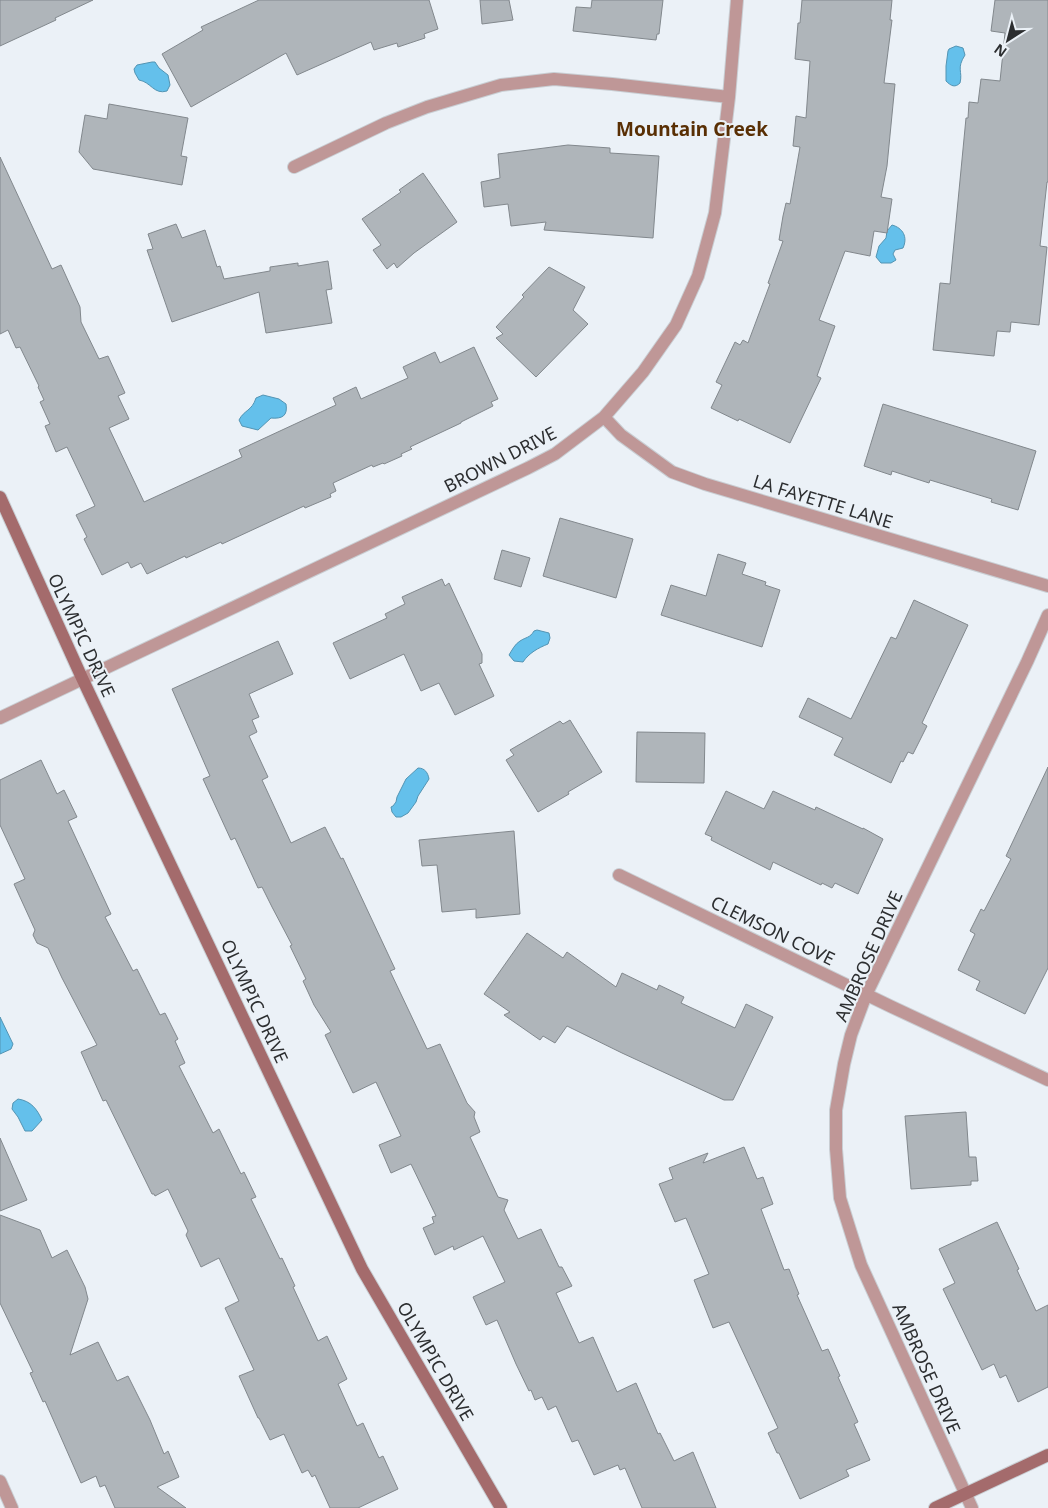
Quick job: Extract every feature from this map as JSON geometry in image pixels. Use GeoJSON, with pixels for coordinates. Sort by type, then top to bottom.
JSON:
{"type":"FeatureCollection","features":[{"type":"Feature","properties":{"kind":"street","name":"BROWN DRIVE"},"geometry":{"type":"LineString","coordinates":[[0,718],[528,468],[555,454],[604,418],[643,372],[676,325],[698,276],[715,213],[729,97],[737,0]]}},
{"type":"Feature","properties":{"kind":"street"},"geometry":{"type":"LineString","coordinates":[[294,167],[386,123],[427,107],[501,85],[554,79],[729,97]]}},
{"type":"Feature","properties":{"kind":"street","name":"LA FAYETTE LANE"},"geometry":{"type":"LineString","coordinates":[[604,418],[621,435],[672,472],[705,484],[1048,586]]}},
{"type":"Feature","properties":{"kind":"street","name":"OLYMPIC DRIVE"},"geometry":{"type":"LineString","coordinates":[[0,497],[82,678],[362,1269],[501,1508]]}},
{"type":"Feature","properties":{"kind":"street","name":"AMBROSE DRIVE"},"geometry":{"type":"LineString","coordinates":[[972,1508],[861,1264],[840,1198],[836,1149],[836,1110],[851,1035],[866,995],[1048,615]]}},
{"type":"Feature","properties":{"kind":"street","name":"CLEMSON COVE"},"geometry":{"type":"LineString","coordinates":[[619,875],[866,995],[1048,1080]]}},
{"type":"Feature","properties":{"kind":"street"},"geometry":{"type":"LineString","coordinates":[[935,1508],[1048,1455]]}},
{"type":"Feature","properties":{"kind":"street"},"geometry":{"type":"LineString","coordinates":[[0,1481],[12,1508]]}},
{"type":"Feature","properties":{"kind":"water"},"geometry":{"type":"Polygon","coordinates":[[[956,46],[963,48],[965,55],[960,67],[960,83],[955,86],[946,81],[946,66],[949,49],[956,46]]]}},
{"type":"Feature","properties":{"kind":"water"},"geometry":{"type":"Polygon","coordinates":[[[155,62],[168,75],[170,85],[167,91],[156,90],[139,80],[135,73],[134,69],[137,65],[155,62]]]}},
{"type":"Feature","properties":{"kind":"water"},"geometry":{"type":"Polygon","coordinates":[[[892,225],[899,228],[904,234],[903,248],[895,250],[893,254],[896,260],[891,263],[881,263],[876,257],[879,246],[886,238],[887,231],[892,225]]]}},
{"type":"Feature","properties":{"kind":"water"},"geometry":{"type":"Polygon","coordinates":[[[263,395],[279,399],[286,404],[285,414],[278,418],[271,418],[258,430],[242,426],[239,420],[241,417],[252,406],[256,398],[263,395]]]}},
{"type":"Feature","properties":{"kind":"water"},"geometry":{"type":"Polygon","coordinates":[[[537,630],[549,633],[548,644],[534,651],[523,662],[514,661],[509,655],[514,647],[518,642],[537,630]]]}},
{"type":"Feature","properties":{"kind":"water"},"geometry":{"type":"Polygon","coordinates":[[[418,768],[426,771],[429,779],[408,813],[401,817],[396,817],[391,807],[396,802],[406,779],[418,768]]]}},
{"type":"Feature","properties":{"kind":"water"},"geometry":{"type":"Polygon","coordinates":[[[0,1017],[13,1044],[11,1049],[0,1054],[0,1017]]]}},
{"type":"Feature","properties":{"kind":"water"},"geometry":{"type":"Polygon","coordinates":[[[18,1099],[33,1106],[42,1120],[32,1131],[25,1131],[12,1109],[13,1103],[18,1099]]]}},
{"type":"Feature","properties":{"kind":"building"},"geometry":{"type":"Polygon","coordinates":[[[0,0],[93,0],[55,18],[56,20],[0,46],[0,0]]]}},
{"type":"Feature","properties":{"kind":"building"},"geometry":{"type":"Polygon","coordinates":[[[259,0],[429,0],[438,29],[424,34],[425,38],[398,47],[397,43],[374,50],[371,42],[297,75],[286,53],[191,107],[162,54],[203,30],[201,27],[259,0]]]}},
{"type":"Feature","properties":{"kind":"building"},"geometry":{"type":"Polygon","coordinates":[[[480,0],[509,0],[513,20],[482,24],[480,0]]]}},
{"type":"Feature","properties":{"kind":"building"},"geometry":{"type":"Polygon","coordinates":[[[592,0],[663,0],[659,34],[657,34],[656,40],[573,31],[576,7],[591,8],[592,0]]]}},
{"type":"Feature","properties":{"kind":"building"},"geometry":{"type":"Polygon","coordinates":[[[802,0],[892,0],[890,20],[892,20],[884,83],[895,84],[887,166],[881,197],[892,199],[887,233],[874,231],[870,256],[845,251],[819,320],[835,326],[817,376],[821,378],[790,443],[711,408],[722,385],[716,382],[735,342],[740,345],[743,340],[748,343],[770,284],[768,283],[783,241],[779,240],[783,216],[786,203],[790,204],[800,147],[793,146],[796,116],[806,118],[810,61],[795,59],[802,0]]]}},
{"type":"Feature","properties":{"kind":"building"},"geometry":{"type":"Polygon","coordinates":[[[995,0],[1048,0],[1048,182],[1040,246],[1047,247],[1039,325],[1011,322],[1010,332],[997,331],[994,356],[933,350],[940,283],[950,284],[969,102],[978,103],[981,79],[1000,81],[1005,33],[991,31],[995,0]]]}},
{"type":"Feature","properties":{"kind":"building"},"geometry":{"type":"Polygon","coordinates":[[[109,104],[188,118],[181,156],[187,157],[182,185],[93,169],[79,152],[85,115],[107,119],[109,104]]]}},
{"type":"Feature","properties":{"kind":"building"},"geometry":{"type":"Polygon","coordinates":[[[568,145],[610,148],[610,153],[659,156],[653,238],[544,230],[546,222],[511,226],[508,204],[484,207],[481,182],[500,178],[498,154],[568,145]]]}},
{"type":"Feature","properties":{"kind":"building"},"geometry":{"type":"Polygon","coordinates":[[[0,157],[52,269],[61,265],[80,307],[81,322],[99,359],[108,356],[125,393],[118,396],[129,419],[109,428],[144,502],[242,457],[239,450],[336,405],[333,398],[356,387],[361,399],[408,378],[403,367],[435,352],[440,363],[474,347],[498,399],[491,402],[493,406],[410,447],[412,449],[401,454],[402,456],[384,464],[373,467],[372,465],[333,483],[336,491],[330,494],[331,497],[305,508],[304,506],[222,544],[221,542],[186,558],[185,556],[147,574],[141,563],[131,568],[128,562],[102,575],[84,539],[87,537],[76,515],[95,506],[67,447],[56,452],[45,426],[50,424],[40,402],[44,400],[20,347],[16,348],[8,330],[0,334],[0,157]]]}},
{"type":"Feature","properties":{"kind":"building"},"geometry":{"type":"Polygon","coordinates":[[[423,173],[457,222],[414,253],[397,268],[394,263],[387,269],[373,250],[381,245],[362,219],[401,192],[399,190],[423,173]]]}},
{"type":"Feature","properties":{"kind":"building"},"geometry":{"type":"Polygon","coordinates":[[[176,224],[182,238],[205,230],[217,267],[220,266],[224,279],[270,271],[270,267],[298,263],[298,266],[328,261],[332,289],[326,290],[332,323],[266,333],[259,292],[172,322],[147,250],[153,249],[148,234],[176,224]]]}},
{"type":"Feature","properties":{"kind":"building"},"geometry":{"type":"Polygon","coordinates":[[[549,267],[585,287],[573,310],[588,324],[536,377],[496,338],[503,334],[496,327],[524,297],[522,295],[549,267]]]}},
{"type":"Feature","properties":{"kind":"building"},"geometry":{"type":"Polygon","coordinates":[[[883,404],[1036,451],[1018,510],[991,502],[992,499],[930,480],[929,483],[892,471],[891,475],[864,466],[883,404]]]}},
{"type":"Feature","properties":{"kind":"building"},"geometry":{"type":"Polygon","coordinates":[[[560,518],[633,539],[616,598],[543,576],[560,518]]]}},
{"type":"Feature","properties":{"kind":"building"},"geometry":{"type":"Polygon","coordinates":[[[502,550],[530,558],[521,587],[494,579],[502,550]]]}},
{"type":"Feature","properties":{"kind":"building"},"geometry":{"type":"Polygon","coordinates":[[[718,554],[746,563],[742,574],[766,582],[765,585],[780,590],[762,647],[661,615],[671,585],[706,596],[718,554]]]}},
{"type":"Feature","properties":{"kind":"building"},"geometry":{"type":"Polygon","coordinates":[[[442,579],[445,586],[449,583],[482,654],[482,663],[479,664],[494,696],[455,715],[439,683],[421,691],[404,654],[350,679],[333,643],[387,618],[385,614],[405,604],[402,597],[442,579]]]}},
{"type":"Feature","properties":{"kind":"building"},"geometry":{"type":"Polygon","coordinates":[[[914,600],[968,625],[922,723],[927,726],[913,754],[908,752],[903,762],[901,761],[891,783],[834,755],[843,738],[799,717],[808,698],[851,719],[891,637],[896,639],[914,600]]]}},
{"type":"Feature","properties":{"kind":"building"},"geometry":{"type":"Polygon","coordinates":[[[278,641],[293,674],[249,694],[259,717],[252,720],[257,732],[249,736],[268,777],[262,780],[291,843],[325,827],[341,859],[343,858],[395,969],[390,971],[427,1049],[440,1044],[467,1103],[475,1112],[474,1117],[480,1132],[470,1137],[498,1197],[508,1200],[504,1210],[518,1239],[541,1229],[559,1267],[562,1267],[572,1286],[556,1293],[579,1343],[593,1337],[617,1392],[636,1383],[658,1434],[660,1433],[674,1461],[693,1452],[716,1508],[642,1508],[625,1468],[620,1470],[618,1465],[594,1475],[578,1440],[572,1442],[556,1406],[548,1410],[542,1397],[535,1400],[531,1390],[529,1391],[497,1320],[486,1325],[473,1297],[505,1282],[483,1236],[454,1250],[453,1246],[435,1255],[423,1228],[434,1223],[432,1217],[436,1216],[411,1164],[391,1173],[379,1145],[401,1136],[376,1082],[353,1093],[325,1035],[331,1032],[314,1005],[303,981],[306,979],[290,946],[292,945],[262,887],[258,888],[235,838],[231,840],[203,779],[210,776],[172,689],[278,641]]]}},
{"type":"Feature","properties":{"kind":"building"},"geometry":{"type":"Polygon","coordinates":[[[570,720],[602,772],[538,812],[506,760],[514,755],[510,750],[560,721],[563,724],[570,720]]]}},
{"type":"Feature","properties":{"kind":"building"},"geometry":{"type":"Polygon","coordinates":[[[637,732],[705,733],[704,783],[636,782],[637,732]]]}},
{"type":"Feature","properties":{"kind":"building"},"geometry":{"type":"Polygon","coordinates":[[[41,760],[57,794],[64,790],[77,817],[68,821],[111,914],[105,917],[133,971],[137,969],[160,1015],[165,1013],[178,1039],[175,1041],[185,1063],[179,1066],[213,1133],[219,1129],[241,1174],[244,1172],[256,1197],[251,1199],[280,1259],[282,1258],[318,1341],[327,1336],[347,1379],[338,1384],[357,1426],[363,1423],[379,1458],[383,1456],[398,1489],[358,1508],[330,1508],[315,1475],[312,1477],[308,1470],[302,1473],[284,1434],[270,1440],[239,1376],[254,1370],[225,1308],[239,1301],[219,1258],[201,1267],[186,1235],[188,1231],[168,1189],[155,1196],[152,1194],[106,1100],[103,1101],[81,1052],[97,1045],[48,948],[37,943],[33,935],[35,930],[14,884],[25,879],[0,825],[0,780],[41,760]]]}},
{"type":"Feature","properties":{"kind":"building"},"geometry":{"type":"Polygon","coordinates":[[[1048,767],[1048,968],[1025,1014],[976,990],[980,981],[958,970],[975,934],[970,931],[981,909],[984,911],[1011,859],[1006,856],[1048,767]]]}},
{"type":"Feature","properties":{"kind":"building"},"geometry":{"type":"Polygon","coordinates":[[[726,791],[764,809],[773,791],[815,810],[816,807],[883,839],[858,894],[835,883],[832,888],[822,883],[821,885],[773,862],[770,870],[711,840],[712,837],[705,834],[726,791]]]}},
{"type":"Feature","properties":{"kind":"building"},"geometry":{"type":"Polygon","coordinates":[[[514,831],[520,914],[476,918],[476,909],[442,912],[437,865],[422,866],[419,840],[514,831]]]}},
{"type":"Feature","properties":{"kind":"building"},"geometry":{"type":"Polygon","coordinates":[[[527,933],[563,958],[567,952],[616,987],[622,973],[657,990],[659,985],[684,997],[681,1003],[735,1028],[746,1004],[773,1017],[733,1100],[724,1100],[567,1026],[555,1043],[543,1036],[540,1040],[504,1015],[510,1012],[484,994],[527,933]]]}},
{"type":"Feature","properties":{"kind":"building"},"geometry":{"type":"Polygon","coordinates":[[[966,1112],[969,1157],[976,1157],[978,1181],[971,1181],[971,1185],[911,1189],[905,1116],[966,1112]]]}},
{"type":"Feature","properties":{"kind":"building"},"geometry":{"type":"Polygon","coordinates":[[[0,1138],[27,1200],[0,1211],[0,1138]]]}},
{"type":"Feature","properties":{"kind":"building"},"geometry":{"type":"Polygon","coordinates":[[[744,1147],[757,1179],[763,1177],[773,1204],[761,1209],[784,1270],[789,1269],[799,1294],[797,1295],[822,1351],[828,1349],[858,1422],[854,1424],[870,1460],[846,1470],[849,1476],[800,1499],[768,1433],[778,1428],[729,1322],[713,1328],[694,1280],[709,1274],[686,1218],[675,1222],[659,1184],[673,1179],[669,1168],[708,1153],[703,1163],[744,1147]]]}},
{"type":"Feature","properties":{"kind":"building"},"geometry":{"type":"Polygon","coordinates":[[[0,1215],[40,1230],[52,1258],[67,1250],[85,1287],[88,1299],[70,1355],[98,1342],[117,1381],[128,1376],[150,1420],[164,1454],[168,1451],[179,1477],[157,1487],[186,1508],[115,1508],[105,1485],[100,1487],[96,1476],[81,1483],[45,1401],[43,1402],[30,1373],[33,1372],[0,1303],[0,1215]]]}},
{"type":"Feature","properties":{"kind":"building"},"geometry":{"type":"Polygon","coordinates":[[[997,1222],[1036,1311],[1048,1305],[1048,1387],[1018,1402],[1006,1375],[1000,1378],[994,1364],[982,1370],[943,1289],[955,1283],[939,1249],[997,1222]]]}},
{"type":"Feature","properties":{"kind":"district","name":"Mountain Creek"},"geometry":{"type":"Point","coordinates":[692,129]}}]}
